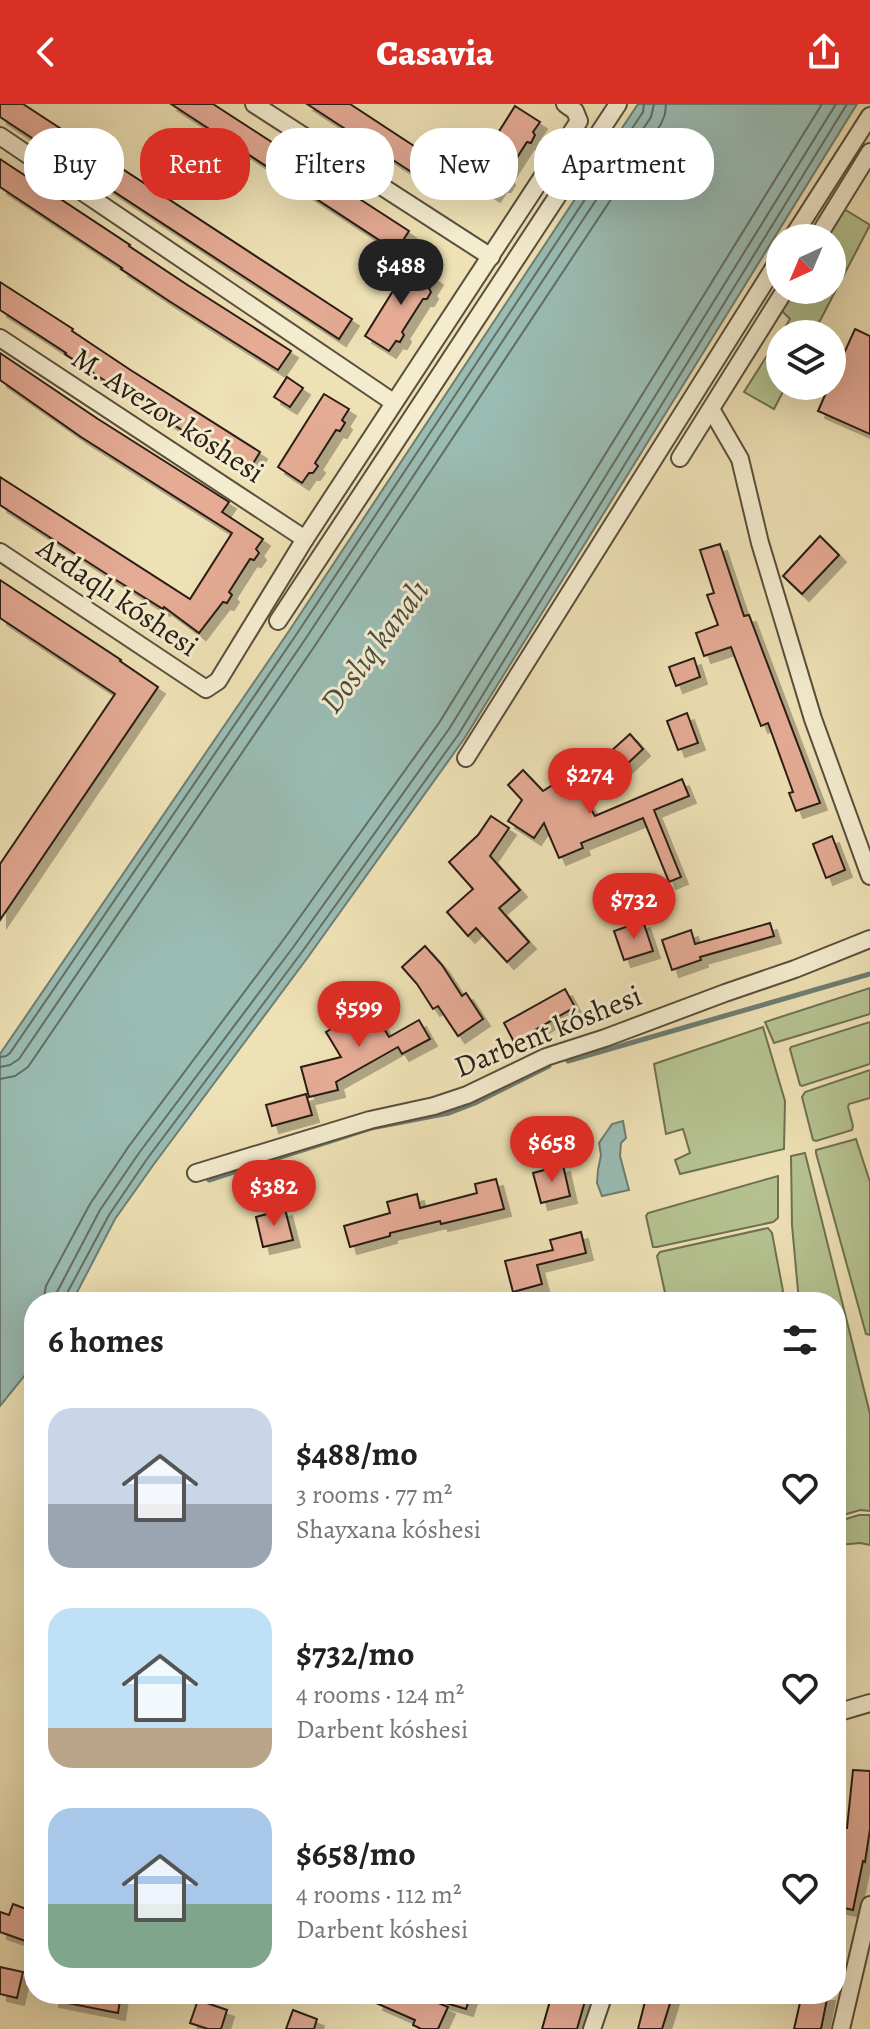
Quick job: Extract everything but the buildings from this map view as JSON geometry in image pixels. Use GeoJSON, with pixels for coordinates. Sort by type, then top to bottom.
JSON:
{"type":"FeatureCollection","features":[{"type":"Feature","properties":{"kind":"street"},"geometry":{"type":"LineString","coordinates":[[254,104],[491,257]]}},
{"type":"Feature","properties":{"kind":"street"},"geometry":{"type":"LineString","coordinates":[[278,621],[618,104]]}},
{"type":"Feature","properties":{"kind":"street"},"geometry":{"type":"LineString","coordinates":[[305,539],[579,121],[570,107]]}},
{"type":"Feature","properties":{"kind":"street"},"geometry":{"type":"LineString","coordinates":[[801,224],[870,116]]}},
{"type":"Feature","properties":{"kind":"street"},"geometry":{"type":"LineString","coordinates":[[0,136],[393,402]]}},
{"type":"Feature","properties":{"kind":"street"},"geometry":{"type":"LineString","coordinates":[[826,224],[870,152]]}},
{"type":"Feature","properties":{"kind":"street"},"geometry":{"type":"LineString","coordinates":[[466,758],[766,280]]}},
{"type":"Feature","properties":{"kind":"street"},"geometry":{"type":"LineString","coordinates":[[680,458],[776,304]]}},
{"type":"Feature","properties":{"kind":"street","name":"M. Avezov kóshesi"},"geometry":{"type":"LineString","coordinates":[[0,338],[305,539]]}},
{"type":"Feature","properties":{"kind":"street"},"geometry":{"type":"LineString","coordinates":[[711,409],[740,459],[760,543],[813,719],[870,876]]}},
{"type":"Feature","properties":{"kind":"street","name":"Ardaqlı kóshesi"},"geometry":{"type":"LineString","coordinates":[[0,552],[206,689],[218,681],[305,539]]}},
{"type":"Feature","properties":{"kind":"street","name":"Darbent kóshesi"},"geometry":{"type":"LineString","coordinates":[[196,1173],[370,1120],[434,1106],[467,1095],[546,1057],[795,969],[870,939]]}},
{"type":"Feature","properties":{"kind":"street"},"geometry":{"type":"LineString","coordinates":[[846,1710],[870,1703]]}},
{"type":"Feature","properties":{"kind":"street"},"geometry":{"type":"LineString","coordinates":[[841,2029],[870,1905]]}},
{"type":"Feature","properties":{"kind":"street"},"geometry":{"type":"LineString","coordinates":[[592,2029],[601,2004]]}},
{"type":"Feature","properties":{"kind":"green space"},"geometry":{"type":"Polygon","coordinates":[[[844,209],[870,225],[846,271],[846,224],[835,224],[844,209]]]}},
{"type":"Feature","properties":{"kind":"green space"},"geometry":{"type":"Polygon","coordinates":[[[785,304],[829,304],[820,320],[789,320],[781,310],[785,304]]]}},
{"type":"Feature","properties":{"kind":"green space"},"geometry":{"type":"Polygon","coordinates":[[[766,357],[766,400],[779,400],[774,409],[744,392],[766,357]]]}},
{"type":"Feature","properties":{"kind":"green space"},"geometry":{"type":"Polygon","coordinates":[[[870,988],[870,1014],[774,1043],[765,1022],[870,988]]]}},
{"type":"Feature","properties":{"kind":"green space"},"geometry":{"type":"Polygon","coordinates":[[[870,1022],[870,1064],[800,1085],[791,1047],[870,1022]]]}},
{"type":"Feature","properties":{"kind":"green space"},"geometry":{"type":"Polygon","coordinates":[[[763,1027],[785,1101],[784,1149],[680,1174],[675,1160],[690,1153],[683,1129],[666,1134],[654,1064],[763,1027]]]}},
{"type":"Feature","properties":{"kind":"green space"},"geometry":{"type":"Polygon","coordinates":[[[870,1070],[870,1098],[848,1107],[852,1130],[813,1140],[802,1097],[805,1092],[870,1070]]]}},
{"type":"Feature","properties":{"kind":"green space"},"geometry":{"type":"Polygon","coordinates":[[[856,1139],[870,1182],[870,1335],[866,1334],[816,1153],[816,1150],[856,1139]]]}},
{"type":"Feature","properties":{"kind":"green space"},"geometry":{"type":"Polygon","coordinates":[[[805,1153],[840,1292],[798,1292],[792,1225],[791,1156],[805,1153]]]}},
{"type":"Feature","properties":{"kind":"green space"},"geometry":{"type":"Polygon","coordinates":[[[778,1176],[778,1218],[773,1222],[653,1247],[646,1216],[648,1213],[778,1176]]]}},
{"type":"Feature","properties":{"kind":"green space"},"geometry":{"type":"Polygon","coordinates":[[[768,1228],[772,1233],[783,1291],[665,1292],[657,1256],[660,1252],[768,1228]]]}},
{"type":"Feature","properties":{"kind":"green space"},"geometry":{"type":"Polygon","coordinates":[[[846,1318],[870,1414],[870,1511],[846,1514],[846,1318]]]}},
{"type":"Feature","properties":{"kind":"green space"},"geometry":{"type":"Polygon","coordinates":[[[870,1515],[870,1545],[846,1544],[846,1519],[870,1515]]]}},
{"type":"Feature","properties":{"kind":"water","name":"Doslıq kanalı"},"geometry":{"type":"Polygon","coordinates":[[[638,104],[857,104],[783,224],[766,224],[766,251],[464,739],[115,1219],[77,1292],[24,1292],[24,1376],[0,1406],[0,1054],[289,631],[574,200],[714,200],[714,128],[622,128],[638,104]]]}},
{"type":"Feature","properties":{"kind":"water"},"geometry":{"type":"Polygon","coordinates":[[[623,1121],[626,1138],[621,1143],[620,1156],[629,1190],[602,1196],[597,1183],[601,1155],[599,1143],[612,1124],[623,1121]]]}},
{"type":"Feature","properties":{"kind":"waterway"},"geometry":{"type":"LineString","coordinates":[[568,1061],[870,974]]}},
{"type":"Feature","properties":{"kind":"waterway"},"geometry":{"type":"LineString","coordinates":[[209,1180],[371,1128],[449,1113],[549,1066]]}}]}
